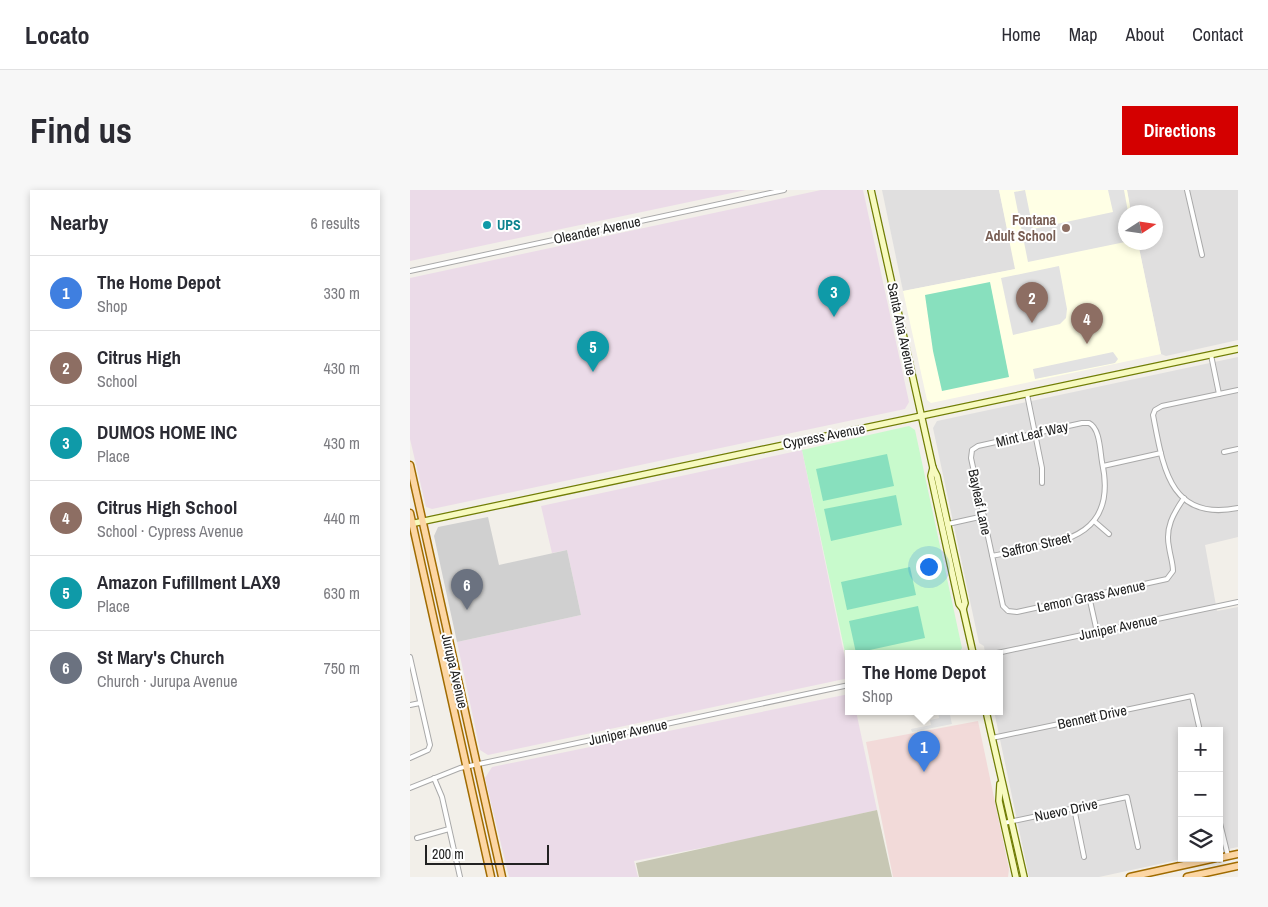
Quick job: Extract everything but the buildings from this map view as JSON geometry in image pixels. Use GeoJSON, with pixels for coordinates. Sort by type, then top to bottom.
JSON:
{"type":"FeatureCollection","features":[{"type":"Feature","properties":{"kind":"main road","name":"Jurupa Avenue"},"geometry":{"type":"LineString","coordinates":[[410,465],[502,877]]}},
{"type":"Feature","properties":{"kind":"main road","name":"Jurupa Avenue"},"geometry":{"type":"LineString","coordinates":[[410,513],[491,877]]}},
{"type":"Feature","properties":{"kind":"main road"},"geometry":{"type":"LineString","coordinates":[[1223,857],[1238,854]]}},
{"type":"Feature","properties":{"kind":"main road"},"geometry":{"type":"LineString","coordinates":[[1130,877],[1199,862]]}},
{"type":"Feature","properties":{"kind":"main road"},"geometry":{"type":"LineString","coordinates":[[1187,877],[1238,866]]}},
{"type":"Feature","properties":{"kind":"street","name":"Oleander Avenue"},"geometry":{"type":"LineString","coordinates":[[410,271],[784,190]]}},
{"type":"Feature","properties":{"kind":"street","name":"Santa Ana Avenue"},"geometry":{"type":"LineString","coordinates":[[871,190],[921,417],[948,524],[965,603],[963,609],[972,650]]}},
{"type":"Feature","properties":{"kind":"street"},"geometry":{"type":"LineString","coordinates":[[1187,190],[1202,255]]}},
{"type":"Feature","properties":{"kind":"street","name":"Cypress Avenue"},"geometry":{"type":"LineString","coordinates":[[411,524],[1238,349]]}},
{"type":"Feature","properties":{"kind":"street"},"geometry":{"type":"LineString","coordinates":[[1211,355],[1219,394]]}},
{"type":"Feature","properties":{"kind":"street"},"geometry":{"type":"LineString","coordinates":[[1238,390],[1162,406],[1155,410],[1153,414],[1169,480],[1184,498],[1196,506],[1212,510],[1238,508]]}},
{"type":"Feature","properties":{"kind":"street"},"geometry":{"type":"LineString","coordinates":[[1027,394],[1043,474],[1042,483]]}},
{"type":"Feature","properties":{"kind":"street","name":"Mint Leaf Way"},"geometry":{"type":"LineString","coordinates":[[972,450],[978,446],[1082,423],[1092,425]]}},
{"type":"Feature","properties":{"kind":"street","name":"Saffron Street"},"geometry":{"type":"LineString","coordinates":[[992,556],[1070,539],[1084,531],[1094,521],[1102,509],[1106,496],[1103,466],[1092,425]]}},
{"type":"Feature","properties":{"kind":"street"},"geometry":{"type":"LineString","coordinates":[[1224,452],[1238,449]]}},
{"type":"Feature","properties":{"kind":"street","name":"Bayleaf Lane"},"geometry":{"type":"LineString","coordinates":[[972,450],[971,458],[1003,606],[1008,611]]}},
{"type":"Feature","properties":{"kind":"street"},"geometry":{"type":"LineString","coordinates":[[1103,466],[1161,453]]}},
{"type":"Feature","properties":{"kind":"street","name":"Santa Ana Avenue"},"geometry":{"type":"LineString","coordinates":[[933,468],[931,476],[958,604],[963,609]]}},
{"type":"Feature","properties":{"kind":"street","name":"Lemon Grass Avenue"},"geometry":{"type":"LineString","coordinates":[[1008,611],[1017,612],[1168,579],[1172,574],[1168,529],[1173,514],[1184,498]]}},
{"type":"Feature","properties":{"kind":"street"},"geometry":{"type":"LineString","coordinates":[[948,524],[984,516]]}},
{"type":"Feature","properties":{"kind":"street"},"geometry":{"type":"LineString","coordinates":[[1094,521],[1109,534]]}},
{"type":"Feature","properties":{"kind":"street"},"geometry":{"type":"LineString","coordinates":[[1089,596],[1096,632]]}},
{"type":"Feature","properties":{"kind":"street","name":"Juniper Avenue"},"geometry":{"type":"LineString","coordinates":[[1003,652],[1238,602]]}},
{"type":"Feature","properties":{"kind":"street"},"geometry":{"type":"LineString","coordinates":[[410,657],[430,745],[428,750],[410,758]]}},
{"type":"Feature","properties":{"kind":"street","name":"Juniper Avenue"},"geometry":{"type":"LineString","coordinates":[[410,788],[466,766],[845,685]]}},
{"type":"Feature","properties":{"kind":"street","name":"Bennett Drive"},"geometry":{"type":"LineString","coordinates":[[992,738],[1192,696],[1199,727]]}},
{"type":"Feature","properties":{"kind":"street"},"geometry":{"type":"LineString","coordinates":[[410,705],[420,703]]}},
{"type":"Feature","properties":{"kind":"street"},"geometry":{"type":"LineString","coordinates":[[987,715],[1000,779],[1012,821],[1024,877]]}},
{"type":"Feature","properties":{"kind":"street"},"geometry":{"type":"LineString","coordinates":[[434,778],[441,794],[459,877]]}},
{"type":"Feature","properties":{"kind":"street"},"geometry":{"type":"LineString","coordinates":[[1000,779],[999,801],[1016,877]]}},
{"type":"Feature","properties":{"kind":"street","name":"Nuevo Drive"},"geometry":{"type":"LineString","coordinates":[[1004,823],[1127,797],[1138,847]]}},
{"type":"Feature","properties":{"kind":"street"},"geometry":{"type":"LineString","coordinates":[[1074,808],[1084,857]]}},
{"type":"Feature","properties":{"kind":"street"},"geometry":{"type":"LineString","coordinates":[[417,838],[449,829]]}},
{"type":"Feature","properties":{"kind":"street"},"geometry":{"type":"LineString","coordinates":[[1223,835],[1228,856]]}},
{"type":"Feature","properties":{"kind":"shaded area","name":"UPS"},"geometry":{"type":"Polygon","coordinates":[[[410,190],[746,190],[410,261],[410,190]]]}},
{"type":"Feature","properties":{"kind":"shaded area"},"geometry":{"type":"Polygon","coordinates":[[[821,190],[863,190],[909,402],[905,409],[432,509],[426,507],[410,439],[410,278],[821,190]]]}},
{"type":"Feature","properties":{"kind":"shaded area"},"geometry":{"type":"Polygon","coordinates":[[[882,190],[999,190],[1016,269],[903,291],[882,190]]]}},
{"type":"Feature","properties":{"kind":"shaded area"},"geometry":{"type":"Polygon","coordinates":[[[999,190],[1127,190],[1130,205],[1118,205],[1118,250],[1139,250],[1161,354],[931,403],[927,400],[903,291],[1015,269],[999,190]]]}},
{"type":"Feature","properties":{"kind":"shaded area"},"geometry":{"type":"Polygon","coordinates":[[[1025,190],[1033,229],[1113,212],[1108,190],[1124,190],[1127,205],[1118,205],[1118,243],[1028,262],[1014,192],[1025,190]]]}},
{"type":"Feature","properties":{"kind":"shaded area"},"geometry":{"type":"Polygon","coordinates":[[[1127,190],[1238,190],[1238,340],[1166,356],[1161,354],[1139,250],[1163,250],[1163,205],[1130,205],[1127,190]]]}},
{"type":"Feature","properties":{"kind":"shaded area"},"geometry":{"type":"Polygon","coordinates":[[[1059,266],[1067,309],[1066,318],[1060,324],[1013,335],[1001,278],[1059,266]]]}},
{"type":"Feature","properties":{"kind":"shaded area"},"geometry":{"type":"Polygon","coordinates":[[[1113,352],[1118,359],[1115,363],[1035,379],[1033,369],[1113,352]]]}},
{"type":"Feature","properties":{"kind":"shaded area"},"geometry":{"type":"Polygon","coordinates":[[[1238,357],[1238,537],[1205,545],[1217,611],[1238,607],[1238,847],[1223,850],[1223,727],[1178,727],[1178,860],[1099,877],[1029,877],[995,715],[1003,715],[1003,650],[985,650],[984,646],[979,643],[933,428],[937,421],[1238,357]]]}},
{"type":"Feature","properties":{"kind":"shaded area"},"geometry":{"type":"Polygon","coordinates":[[[802,450],[845,659],[845,679],[488,755],[480,750],[457,642],[581,615],[567,550],[552,553],[541,506],[802,450]]]}},
{"type":"Feature","properties":{"kind":"shaded area"},"geometry":{"type":"Polygon","coordinates":[[[488,517],[499,565],[567,550],[581,615],[457,642],[434,536],[438,527],[488,517]]]}},
{"type":"Feature","properties":{"kind":"shaded area"},"geometry":{"type":"Polygon","coordinates":[[[845,695],[845,715],[857,715],[877,810],[764,836],[634,861],[638,877],[509,877],[485,778],[492,767],[845,695]]]}},
{"type":"Feature","properties":{"kind":"shaded area"},"geometry":{"type":"Polygon","coordinates":[[[939,715],[950,715],[952,724],[912,732],[911,729],[931,725],[930,720],[939,718],[939,715]]]}},
{"type":"Feature","properties":{"kind":"shaded area"},"geometry":{"type":"Polygon","coordinates":[[[978,721],[1009,869],[1008,877],[893,877],[866,742],[978,721]]]}},
{"type":"Feature","properties":{"kind":"shaded area"},"geometry":{"type":"Polygon","coordinates":[[[877,810],[892,877],[639,877],[636,863],[877,810]]]}},
{"type":"Feature","properties":{"kind":"green space"},"geometry":{"type":"Polygon","coordinates":[[[990,282],[1009,377],[942,391],[933,351],[925,295],[990,282]]]}},
{"type":"Feature","properties":{"kind":"green space"},"geometry":{"type":"Polygon","coordinates":[[[909,426],[915,430],[962,648],[961,650],[845,650],[845,652],[802,450],[909,426]]]}},
{"type":"Feature","properties":{"kind":"green space"},"geometry":{"type":"Polygon","coordinates":[[[887,454],[894,486],[823,501],[816,469],[887,454]]]}},
{"type":"Feature","properties":{"kind":"green space"},"geometry":{"type":"Polygon","coordinates":[[[896,495],[902,525],[831,541],[824,509],[896,495]]]}},
{"type":"Feature","properties":{"kind":"green space"},"geometry":{"type":"Polygon","coordinates":[[[910,567],[916,595],[847,610],[841,582],[910,567]]]}},
{"type":"Feature","properties":{"kind":"green space"},"geometry":{"type":"Polygon","coordinates":[[[918,606],[925,638],[870,650],[855,650],[849,621],[918,606]]]}},
{"type":"Feature","properties":{"kind":"place","name":"UPS"},"geometry":{"type":"Point","coordinates":[487,225]}},
{"type":"Feature","properties":{"kind":"place","name":"Fontana Adult School"},"geometry":{"type":"Point","coordinates":[1066,228]}},
{"type":"Feature","properties":{"kind":"place","name":"DUMOS HOME INC"},"geometry":{"type":"Point","coordinates":[834,317]}},
{"type":"Feature","properties":{"kind":"place","name":"Citrus High"},"geometry":{"type":"Point","coordinates":[1032,323]}},
{"type":"Feature","properties":{"kind":"place","name":"Citrus High School"},"geometry":{"type":"Point","coordinates":[1087,344]}},
{"type":"Feature","properties":{"kind":"place","name":"Amazon Fufillment LAX9"},"geometry":{"type":"Point","coordinates":[593,372]}},
{"type":"Feature","properties":{"kind":"place","name":"St Mary's Church"},"geometry":{"type":"Point","coordinates":[467,610]}},
{"type":"Feature","properties":{"kind":"place","name":"The Home Depot"},"geometry":{"type":"Point","coordinates":[924,772]}}]}
